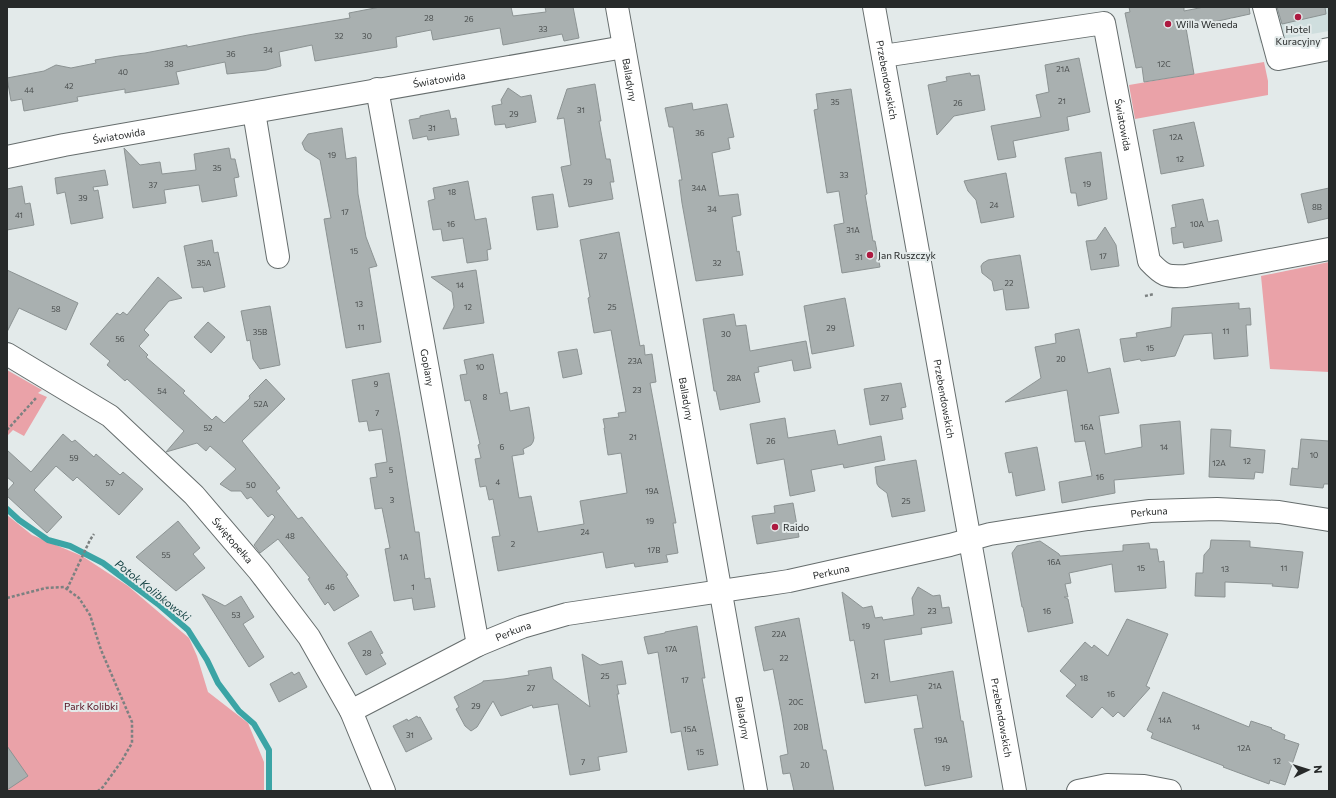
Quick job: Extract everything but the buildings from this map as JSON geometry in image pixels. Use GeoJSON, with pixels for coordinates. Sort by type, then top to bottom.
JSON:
{"type":"FeatureCollection","features":[{"type":"Feature","properties":{"kind":"street","name":"Balladyny"},"geometry":{"type":"LineString","coordinates":[[617,7],[756,791]]}},
{"type":"Feature","properties":{"kind":"street","name":"Przebendowskich"},"geometry":{"type":"LineString","coordinates":[[874,7],[1015,791]]}},
{"type":"Feature","properties":{"kind":"street"},"geometry":{"type":"LineString","coordinates":[[1264,7],[1278,59],[1329,49]]}},
{"type":"Feature","properties":{"kind":"street","name":"Światowida"},"geometry":{"type":"LineString","coordinates":[[883,56],[1103,15],[1149,262],[1159,271],[1170,277],[1186,276],[1329,248]]}},
{"type":"Feature","properties":{"kind":"street","name":"Światowida"},"geometry":{"type":"LineString","coordinates":[[7,157],[64,145],[377,89],[624,47]]}},
{"type":"Feature","properties":{"kind":"street","name":"Goplany"},"geometry":{"type":"LineString","coordinates":[[377,89],[478,645]]}},
{"type":"Feature","properties":{"kind":"street"},"geometry":{"type":"LineString","coordinates":[[254,112],[278,257]]}},
{"type":"Feature","properties":{"kind":"street","name":"Świętopełka"},"geometry":{"type":"LineString","coordinates":[[7,354],[110,416],[194,495],[259,571],[309,637],[350,711],[384,791]]}},
{"type":"Feature","properties":{"kind":"street","name":"Perkuna"},"geometry":{"type":"LineString","coordinates":[[350,711],[478,645],[522,627],[567,614],[720,592],[812,576],[997,533],[1150,511],[1217,509],[1279,512],[1329,520]]}},
{"type":"Feature","properties":{"kind":"street"},"geometry":{"type":"LineString","coordinates":[[1078,791],[1107,785],[1144,786],[1170,791]]}},
{"type":"Feature","properties":{"kind":"path"},"geometry":{"type":"LineString","coordinates":[[7,430],[39,394],[59,385]]}},
{"type":"Feature","properties":{"kind":"path"},"geometry":{"type":"LineString","coordinates":[[67,589],[94,534]]}},
{"type":"Feature","properties":{"kind":"path"},"geometry":{"type":"LineString","coordinates":[[7,598],[46,588],[64,587],[79,598],[90,615],[101,650],[132,722],[132,743],[121,762],[103,787],[98,791]]}},
{"type":"Feature","properties":{"kind":"shaded area"},"geometry":{"type":"Polygon","coordinates":[[[1253,7],[1329,7],[1329,31],[1260,43],[1253,7]]]}},
{"type":"Feature","properties":{"kind":"green space"},"geometry":{"type":"Polygon","coordinates":[[[1264,62],[1268,81],[1268,95],[1135,119],[1129,85],[1264,62]]]}},
{"type":"Feature","properties":{"kind":"green space"},"geometry":{"type":"Polygon","coordinates":[[[1329,262],[1329,372],[1270,369],[1261,276],[1329,262]]]}},
{"type":"Feature","properties":{"kind":"green space"},"geometry":{"type":"Polygon","coordinates":[[[7,370],[42,390],[38,393],[47,397],[24,436],[13,430],[7,436],[7,370]]]}},
{"type":"Feature","properties":{"kind":"green space","name":"Park Kolibki"},"geometry":{"type":"Polygon","coordinates":[[[7,515],[32,535],[82,556],[128,586],[189,638],[197,656],[208,692],[248,723],[264,762],[264,791],[7,791],[7,515]]]}},
{"type":"Feature","properties":{"kind":"waterway","name":"Potok Kolibkowski"},"geometry":{"type":"LineString","coordinates":[[7,509],[19,520],[48,540],[70,546],[103,563],[158,604],[188,630],[207,660],[218,683],[239,711],[254,724],[269,750],[269,791]]}},
{"type":"Feature","properties":{"kind":"place","name":"Hotel Kuracyjny"},"geometry":{"type":"Point","coordinates":[1298,17]}},
{"type":"Feature","properties":{"kind":"place","name":"Willa Weneda"},"geometry":{"type":"Point","coordinates":[1168,24]}},
{"type":"Feature","properties":{"kind":"place","name":"Jan Ruszczyk"},"geometry":{"type":"Point","coordinates":[870,255]}},
{"type":"Feature","properties":{"kind":"place","name":"Raido"},"geometry":{"type":"Point","coordinates":[775,527]}}]}
